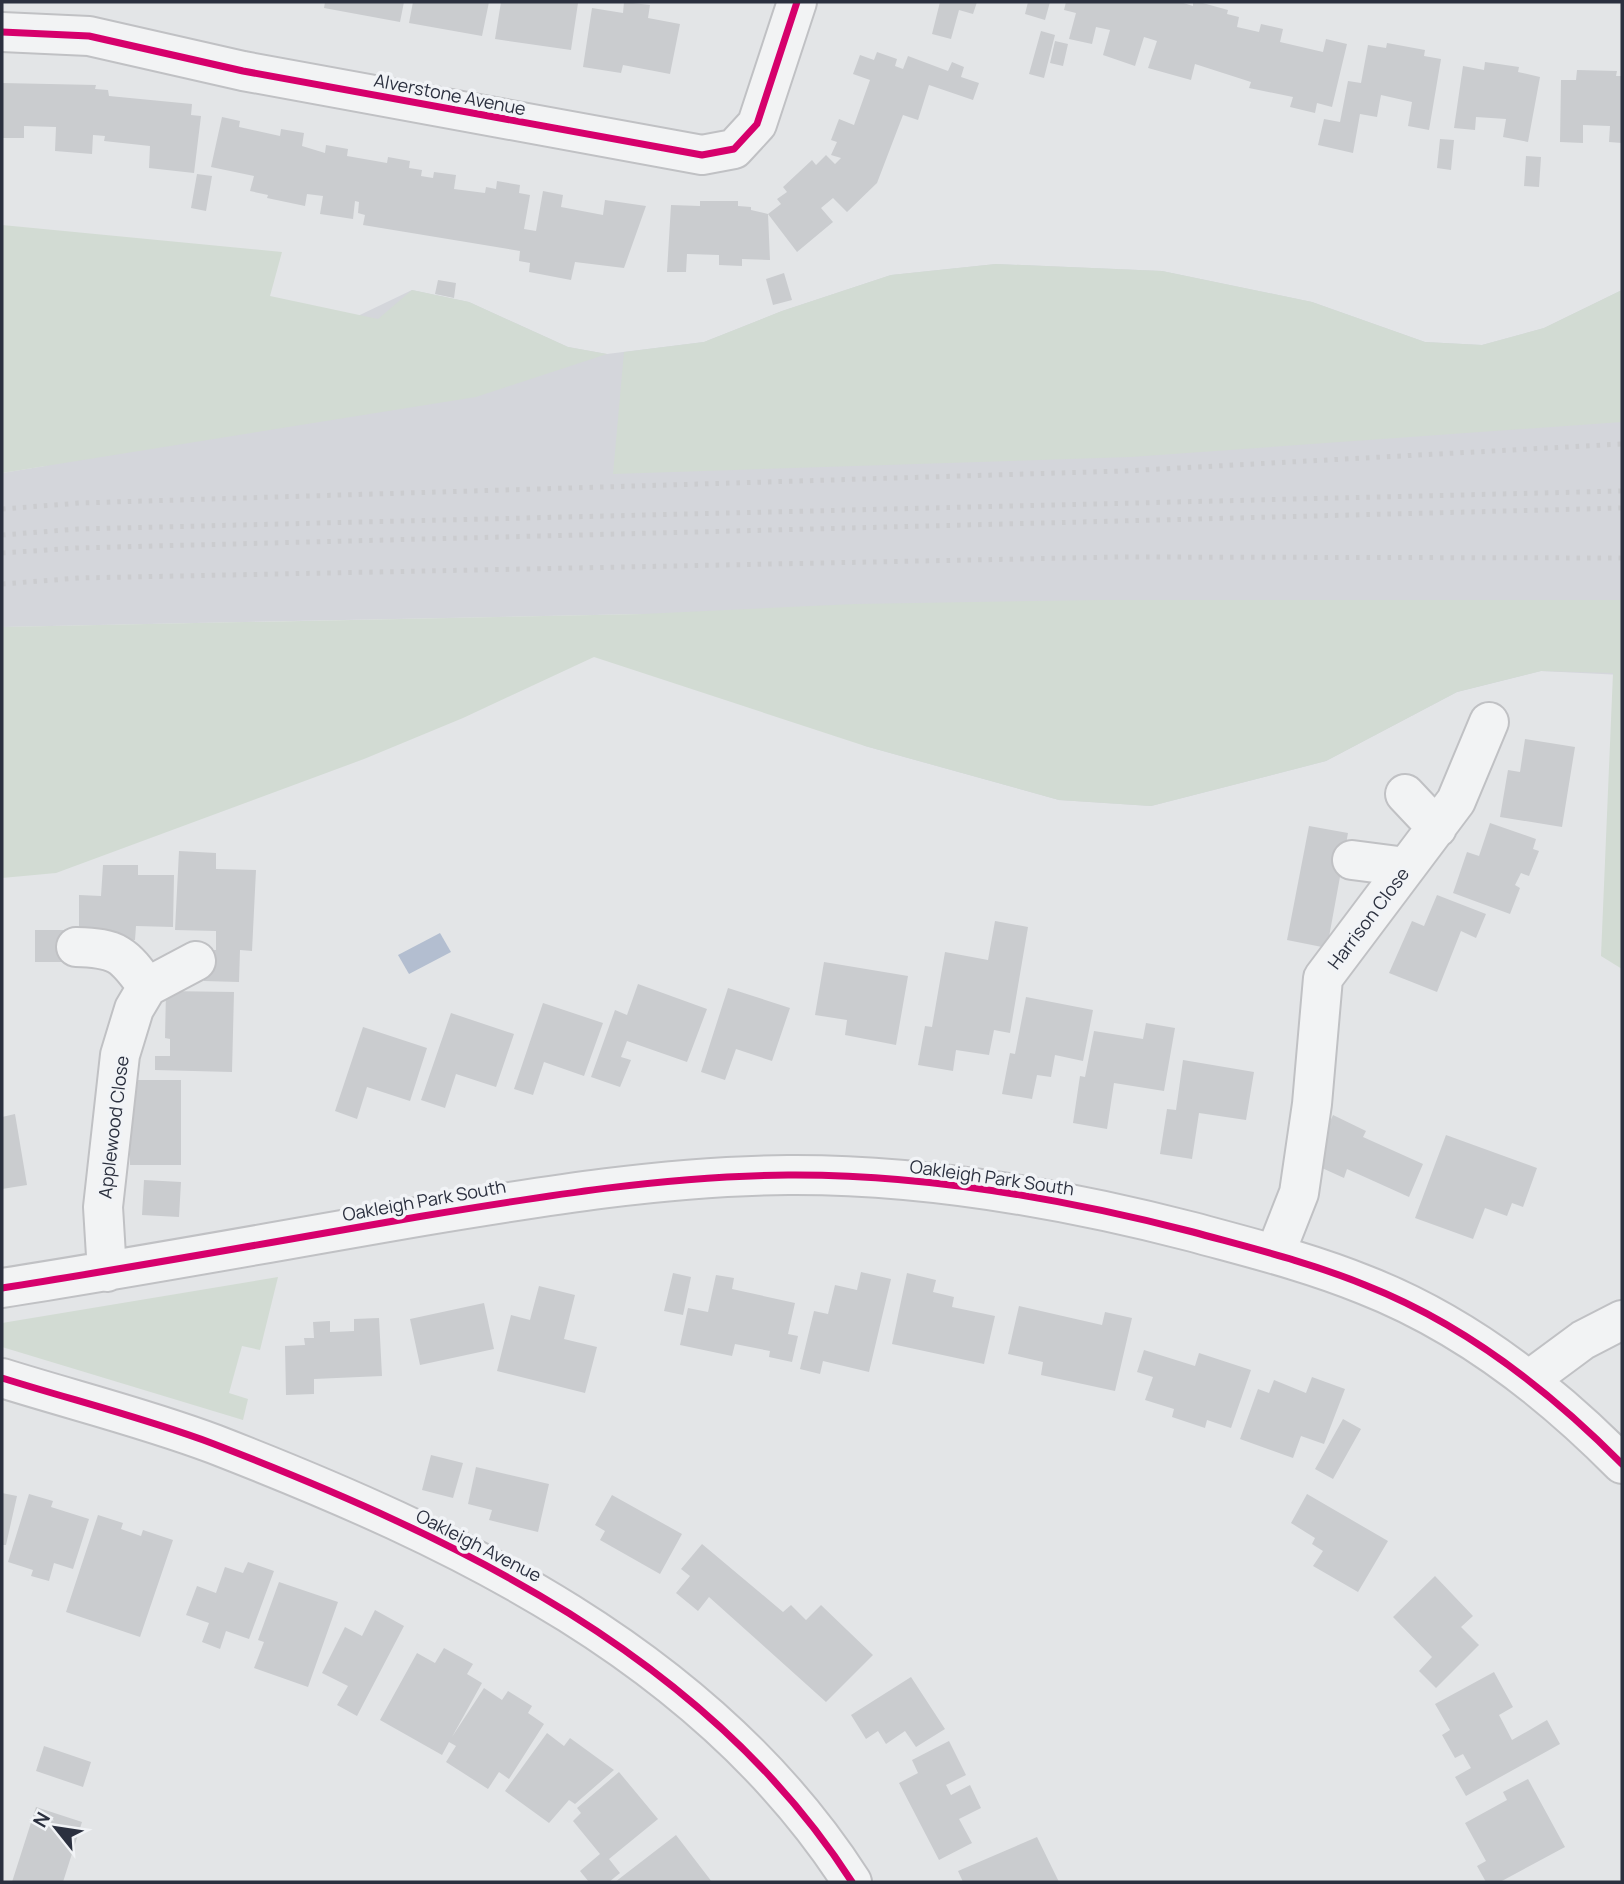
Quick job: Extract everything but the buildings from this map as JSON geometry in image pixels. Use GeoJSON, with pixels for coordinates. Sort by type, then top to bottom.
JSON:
{"type":"FeatureCollection","features":[{"type":"Feature","properties":{"kind":"street","name":"Alverstone Avenue"},"geometry":{"type":"LineString","coordinates":[[2,32],[89,36],[243,71],[702,155],[734,149],[757,124],[797,2]]}},
{"type":"Feature","properties":{"kind":"street","name":"Harrison Close"},"geometry":{"type":"LineString","coordinates":[[1275,1254],[1299,1193],[1312,1104],[1323,978],[1456,801],[1489,722]]}},
{"type":"Feature","properties":{"kind":"street"},"geometry":{"type":"LineString","coordinates":[[1405,794],[1437,828]]}},
{"type":"Feature","properties":{"kind":"street"},"geometry":{"type":"LineString","coordinates":[[1352,860],[1406,867]]}},
{"type":"Feature","properties":{"kind":"street"},"geometry":{"type":"LineString","coordinates":[[76,947],[103,947],[121,954],[147,987],[196,961]]}},
{"type":"Feature","properties":{"kind":"street","name":"Applewood Close"},"geometry":{"type":"LineString","coordinates":[[107,1272],[103,1207],[120,1055],[134,1009],[147,987]]}},
{"type":"Feature","properties":{"kind":"street","name":"Oakleigh Park South"},"geometry":{"type":"LineString","coordinates":[[2,1288],[566,1192],[668,1181],[788,1175],[905,1179],[1111,1211],[1275,1254],[1366,1285],[1438,1320],[1530,1380],[1622,1464]]}},
{"type":"Feature","properties":{"kind":"street"},"geometry":{"type":"LineString","coordinates":[[1530,1380],[1583,1340],[1622,1320]]}},
{"type":"Feature","properties":{"kind":"street","name":"Oakleigh Avenue"},"geometry":{"type":"LineString","coordinates":[[2,1378],[212,1444],[330,1491],[454,1548],[545,1597],[642,1662],[712,1718],[776,1783],[831,1849],[852,1882]]}},
{"type":"Feature","properties":{"kind":"shaded area"},"geometry":{"type":"Polygon","coordinates":[[[2,225],[282,252],[270,296],[378,319],[412,290],[469,302],[568,347],[607,354],[476,397],[2,473],[2,225]]]}},
{"type":"Feature","properties":{"kind":"shaded area"},"geometry":{"type":"Polygon","coordinates":[[[996,264],[1162,271],[1312,302],[1425,342],[1482,345],[1544,328],[1622,290],[1622,675],[1541,671],[1457,692],[1326,761],[1151,806],[1059,800],[865,746],[640,614],[2,627],[2,473],[45,466],[412,290],[469,302],[568,347],[607,354],[704,342],[782,311],[891,275],[996,264]]]}},
{"type":"Feature","properties":{"kind":"shaded area"},"geometry":{"type":"Polygon","coordinates":[[[996,264],[1162,271],[1312,302],[1425,342],[1482,345],[1544,328],[1622,290],[1622,422],[1131,457],[613,474],[624,352],[704,342],[782,311],[891,275],[996,264]]]}},
{"type":"Feature","properties":{"kind":"shaded area"},"geometry":{"type":"Polygon","coordinates":[[[1100,600],[1622,600],[1622,969],[1601,956],[1613,673],[1541,671],[1457,692],[1326,761],[1151,806],[1059,800],[865,746],[594,657],[463,718],[364,759],[56,873],[2,878],[2,627],[642,614],[855,604],[1100,600]]]}},
{"type":"Feature","properties":{"kind":"shaded area"},"geometry":{"type":"Polygon","coordinates":[[[278,1277],[260,1350],[242,1346],[229,1393],[248,1399],[243,1420],[2,1347],[2,1323],[278,1277]]]}},
{"type":"Feature","properties":{"kind":"water"},"geometry":{"type":"Polygon","coordinates":[[[440,933],[451,952],[409,974],[398,955],[440,933]]]}},
{"type":"Feature","properties":{"kind":"railway"},"geometry":{"type":"LineString","coordinates":[[2,509],[80,503],[1124,471],[1622,444]]}},
{"type":"Feature","properties":{"kind":"railway"},"geometry":{"type":"LineString","coordinates":[[2,535],[78,529],[1622,491]]}},
{"type":"Feature","properties":{"kind":"railway"},"geometry":{"type":"LineString","coordinates":[[2,553],[77,548],[1622,508]]}},
{"type":"Feature","properties":{"kind":"railway"},"geometry":{"type":"LineString","coordinates":[[2,584],[79,578],[1119,557],[1622,558]]}},
{"type":"Feature","properties":{"kind":"cycle path"},"geometry":{"type":"LineString","coordinates":[[2,32],[89,36],[243,71],[702,155],[734,149],[757,124],[797,2]]}},
{"type":"Feature","properties":{"kind":"cycle path"},"geometry":{"type":"LineString","coordinates":[[2,1288],[468,1209],[650,1183],[788,1175],[942,1184],[1043,1199],[1143,1220],[1280,1256],[1365,1285],[1436,1319],[1503,1361],[1565,1410],[1622,1464]]}},
{"type":"Feature","properties":{"kind":"cycle path"},"geometry":{"type":"LineString","coordinates":[[2,1378],[188,1435],[305,1481],[395,1520],[484,1564],[569,1614],[650,1669],[725,1731],[793,1802],[852,1882]]}}]}
